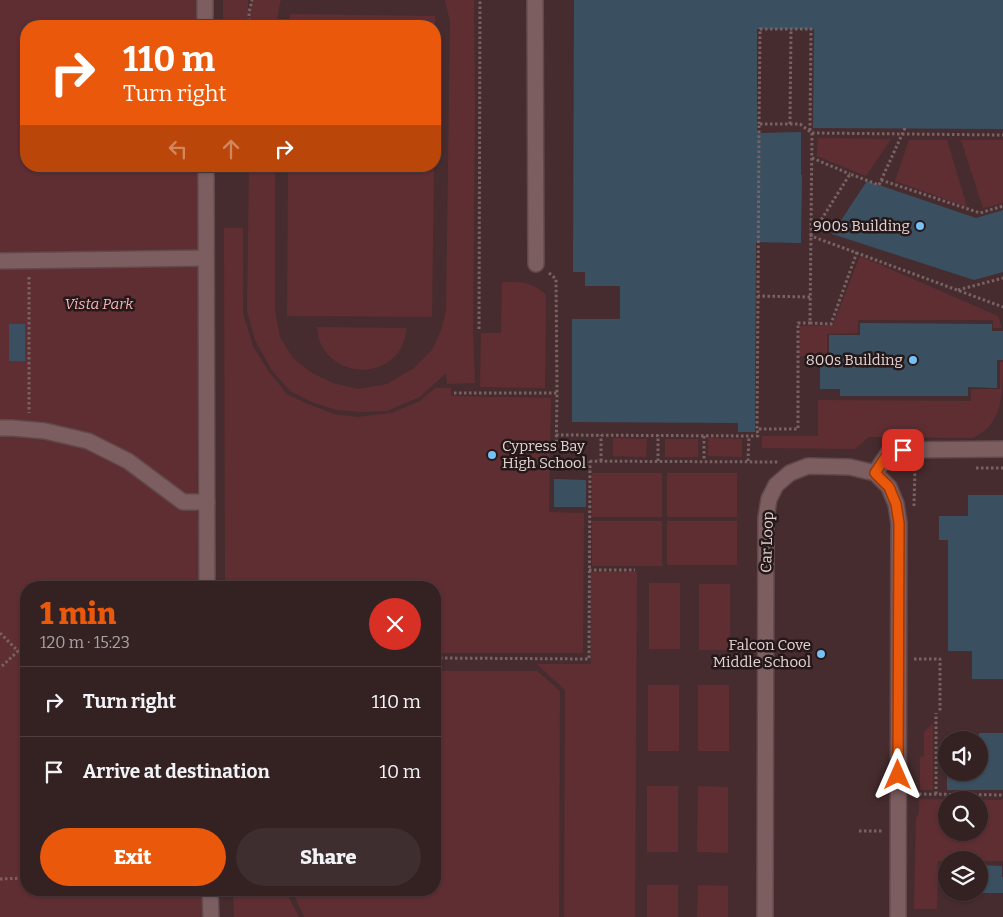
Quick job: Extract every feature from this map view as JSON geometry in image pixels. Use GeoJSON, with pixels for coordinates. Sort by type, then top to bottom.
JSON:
{"type":"FeatureCollection","features":[{"type":"Feature","properties":{"kind":"lane"},"geometry":{"type":"LineString","coordinates":[[205,0],[205,20]]}},
{"type":"Feature","properties":{"kind":"lane"},"geometry":{"type":"LineString","coordinates":[[535,0],[536,264]]}},
{"type":"Feature","properties":{"kind":"lane"},"geometry":{"type":"LineString","coordinates":[[206,172],[207,581]]}},
{"type":"Feature","properties":{"kind":"lane"},"geometry":{"type":"LineString","coordinates":[[0,261],[206,258]]}},
{"type":"Feature","properties":{"kind":"lane"},"geometry":{"type":"LineString","coordinates":[[0,428],[45,431],[88,441],[128,461],[183,502],[207,502]]}},
{"type":"Feature","properties":{"kind":"lane"},"geometry":{"type":"LineString","coordinates":[[898,917],[899,523],[896,504],[889,487],[875,473],[889,452],[903,450],[1003,450]]}},
{"type":"Feature","properties":{"kind":"lane","name":"Car Loop"},"geometry":{"type":"LineString","coordinates":[[765,917],[766,518],[769,499],[776,485],[790,473],[808,466],[850,467],[875,473]]}},
{"type":"Feature","properties":{"kind":"lane"},"geometry":{"type":"LineString","coordinates":[[210,896],[211,917]]}},
{"type":"Feature","properties":{"kind":"path"},"geometry":{"type":"LineString","coordinates":[[249,20],[252,0]]}},
{"type":"Feature","properties":{"kind":"path"},"geometry":{"type":"LineString","coordinates":[[479,329],[480,0]]}},
{"type":"Feature","properties":{"kind":"path"},"geometry":{"type":"LineString","coordinates":[[556,435],[758,436],[760,29],[811,29],[810,324]]}},
{"type":"Feature","properties":{"kind":"path"},"geometry":{"type":"LineString","coordinates":[[790,124],[791,29]]}},
{"type":"Feature","properties":{"kind":"path"},"geometry":{"type":"LineString","coordinates":[[759,124],[800,124],[811,132],[1003,135]]}},
{"type":"Feature","properties":{"kind":"path"},"geometry":{"type":"LineString","coordinates":[[812,158],[879,185],[905,128]]}},
{"type":"Feature","properties":{"kind":"path"},"geometry":{"type":"LineString","coordinates":[[811,236],[850,174]]}},
{"type":"Feature","properties":{"kind":"path"},"geometry":{"type":"LineString","coordinates":[[881,180],[980,213],[1003,206]]}},
{"type":"Feature","properties":{"kind":"path"},"geometry":{"type":"LineString","coordinates":[[811,236],[1003,306]]}},
{"type":"Feature","properties":{"kind":"path"},"geometry":{"type":"LineString","coordinates":[[757,429],[798,429],[798,324],[831,324],[857,252]]}},
{"type":"Feature","properties":{"kind":"path"},"geometry":{"type":"LineString","coordinates":[[536,264],[556,279],[556,461],[781,462]]}},
{"type":"Feature","properties":{"kind":"path"},"geometry":{"type":"LineString","coordinates":[[29,274],[29,416]]}},
{"type":"Feature","properties":{"kind":"path"},"geometry":{"type":"LineString","coordinates":[[958,290],[1003,278]]}},
{"type":"Feature","properties":{"kind":"path"},"geometry":{"type":"LineString","coordinates":[[758,296],[810,297]]}},
{"type":"Feature","properties":{"kind":"path"},"geometry":{"type":"LineString","coordinates":[[454,392],[557,393]]}},
{"type":"Feature","properties":{"kind":"path"},"geometry":{"type":"LineString","coordinates":[[601,435],[601,461]]}},
{"type":"Feature","properties":{"kind":"path"},"geometry":{"type":"LineString","coordinates":[[658,435],[658,461]]}},
{"type":"Feature","properties":{"kind":"path"},"geometry":{"type":"LineString","coordinates":[[704,436],[704,461]]}},
{"type":"Feature","properties":{"kind":"path"},"geometry":{"type":"LineString","coordinates":[[748,461],[749,436]]}},
{"type":"Feature","properties":{"kind":"path"},"geometry":{"type":"LineString","coordinates":[[441,658],[589,659],[590,461]]}},
{"type":"Feature","properties":{"kind":"path"},"geometry":{"type":"LineString","coordinates":[[914,506],[915,467],[923,467]]}},
{"type":"Feature","properties":{"kind":"path"},"geometry":{"type":"LineString","coordinates":[[967,468],[1003,468]]}},
{"type":"Feature","properties":{"kind":"path"},"geometry":{"type":"LineString","coordinates":[[589,570],[635,570]]}},
{"type":"Feature","properties":{"kind":"path"},"geometry":{"type":"LineString","coordinates":[[0,633],[18,651],[0,668]]}},
{"type":"Feature","properties":{"kind":"path"},"geometry":{"type":"LineString","coordinates":[[914,659],[940,659],[936,794]]}},
{"type":"Feature","properties":{"kind":"path"},"geometry":{"type":"LineString","coordinates":[[914,794],[1003,795]]}},
{"type":"Feature","properties":{"kind":"path"},"geometry":{"type":"LineString","coordinates":[[0,878],[20,878]]}},
{"type":"Feature","properties":{"kind":"green space","name":"Vista Park"},"geometry":{"type":"Polygon","coordinates":[[[0,0],[198,0],[199,20],[20,20],[20,172],[199,172],[197,489],[200,581],[20,581],[20,896],[204,896],[205,917],[0,917],[0,0]]]}},
{"type":"Feature","properties":{"kind":"green space"},"geometry":{"type":"Polygon","coordinates":[[[223,0],[248,0],[248,20],[223,20],[223,0]]]}},
{"type":"Feature","properties":{"kind":"green space"},"geometry":{"type":"Polygon","coordinates":[[[252,0],[281,0],[277,20],[249,20],[252,0]]]}},
{"type":"Feature","properties":{"kind":"green space"},"geometry":{"type":"Polygon","coordinates":[[[445,0],[474,0],[473,329],[475,383],[447,384],[446,373],[420,397],[387,411],[360,412],[337,410],[314,403],[290,391],[271,369],[255,340],[247,311],[249,172],[275,172],[275,311],[280,337],[293,358],[312,373],[333,383],[358,389],[387,384],[414,368],[432,350],[441,330],[446,311],[450,22],[445,0]]]}},
{"type":"Feature","properties":{"kind":"green space"},"geometry":{"type":"Polygon","coordinates":[[[290,14],[435,16],[435,20],[290,20],[290,14]]]}},
{"type":"Feature","properties":{"kind":"green space"},"geometry":{"type":"Polygon","coordinates":[[[818,138],[891,139],[866,176],[817,156],[818,138]]]}},
{"type":"Feature","properties":{"kind":"green space"},"geometry":{"type":"Polygon","coordinates":[[[909,140],[947,140],[967,207],[895,181],[909,140]]]}},
{"type":"Feature","properties":{"kind":"green space"},"geometry":{"type":"Polygon","coordinates":[[[961,140],[1003,140],[1003,203],[983,208],[961,140]]]}},
{"type":"Feature","properties":{"kind":"green space"},"geometry":{"type":"Polygon","coordinates":[[[288,172],[434,172],[432,317],[287,316],[288,172]]]}},
{"type":"Feature","properties":{"kind":"green space"},"geometry":{"type":"Polygon","coordinates":[[[224,228],[243,228],[243,313],[253,346],[269,372],[287,394],[334,414],[357,417],[391,413],[420,401],[435,388],[451,388],[451,396],[551,398],[549,512],[584,513],[583,653],[441,653],[441,581],[225,581],[224,228]]]}},
{"type":"Feature","properties":{"kind":"green space"},"geometry":{"type":"Polygon","coordinates":[[[860,256],[998,316],[1002,328],[993,328],[993,320],[858,320],[858,333],[827,334],[827,357],[799,356],[800,326],[833,325],[860,256]]]}},
{"type":"Feature","properties":{"kind":"green space"},"geometry":{"type":"Polygon","coordinates":[[[502,282],[521,282],[536,287],[546,295],[545,388],[480,387],[481,333],[501,333],[502,282]]]}},
{"type":"Feature","properties":{"kind":"green space"},"geometry":{"type":"Polygon","coordinates":[[[317,327],[407,328],[402,346],[395,356],[376,368],[365,370],[344,366],[334,360],[320,342],[317,327]]]}},
{"type":"Feature","properties":{"kind":"green space"},"geometry":{"type":"Polygon","coordinates":[[[1000,362],[1003,362],[1003,373],[999,407],[990,425],[982,433],[972,438],[869,437],[855,449],[762,448],[762,436],[818,436],[818,400],[971,401],[971,389],[1000,389],[1000,362]]]}},
{"type":"Feature","properties":{"kind":"green space"},"geometry":{"type":"Polygon","coordinates":[[[613,438],[647,439],[646,457],[613,456],[613,438]]]}},
{"type":"Feature","properties":{"kind":"green space"},"geometry":{"type":"Polygon","coordinates":[[[708,438],[742,439],[742,457],[708,456],[708,438]]]}},
{"type":"Feature","properties":{"kind":"green space"},"geometry":{"type":"Polygon","coordinates":[[[665,439],[698,439],[698,457],[665,457],[665,439]]]}},
{"type":"Feature","properties":{"kind":"green space"},"geometry":{"type":"Polygon","coordinates":[[[592,473],[662,473],[662,517],[592,517],[592,473]]]}},
{"type":"Feature","properties":{"kind":"green space"},"geometry":{"type":"Polygon","coordinates":[[[667,473],[737,473],[737,517],[667,517],[667,473]]]}},
{"type":"Feature","properties":{"kind":"green space"},"geometry":{"type":"Polygon","coordinates":[[[592,521],[662,521],[662,566],[592,566],[592,521]]]}},
{"type":"Feature","properties":{"kind":"green space"},"geometry":{"type":"Polygon","coordinates":[[[667,521],[737,521],[737,565],[667,565],[667,521]]]}},
{"type":"Feature","properties":{"kind":"green space"},"geometry":{"type":"Polygon","coordinates":[[[591,572],[637,572],[635,917],[564,917],[565,690],[537,664],[591,664],[591,572]]]}},
{"type":"Feature","properties":{"kind":"green space"},"geometry":{"type":"Polygon","coordinates":[[[649,583],[680,583],[680,649],[649,649],[649,583]]]}},
{"type":"Feature","properties":{"kind":"green space"},"geometry":{"type":"Polygon","coordinates":[[[699,584],[730,584],[730,650],[699,650],[699,584]]]}},
{"type":"Feature","properties":{"kind":"green space"},"geometry":{"type":"Polygon","coordinates":[[[441,671],[537,671],[560,691],[559,917],[304,917],[295,896],[441,896],[441,671]]]}},
{"type":"Feature","properties":{"kind":"green space"},"geometry":{"type":"Polygon","coordinates":[[[648,685],[679,685],[679,751],[648,751],[648,685]]]}},
{"type":"Feature","properties":{"kind":"green space"},"geometry":{"type":"Polygon","coordinates":[[[698,685],[729,685],[729,751],[698,751],[698,685]]]}},
{"type":"Feature","properties":{"kind":"green space"},"geometry":{"type":"Polygon","coordinates":[[[933,723],[933,790],[920,790],[920,757],[924,756],[924,732],[933,723]]]}},
{"type":"Feature","properties":{"kind":"green space"},"geometry":{"type":"Polygon","coordinates":[[[647,786],[678,786],[678,852],[647,852],[647,786]]]}},
{"type":"Feature","properties":{"kind":"green space"},"geometry":{"type":"Polygon","coordinates":[[[698,786],[728,787],[728,853],[697,852],[698,786]]]}},
{"type":"Feature","properties":{"kind":"green space"},"geometry":{"type":"Polygon","coordinates":[[[919,799],[938,799],[938,841],[988,841],[988,800],[1003,800],[1003,861],[988,861],[988,851],[938,851],[937,909],[914,909],[916,818],[919,814],[919,799]]]}},
{"type":"Feature","properties":{"kind":"green space"},"geometry":{"type":"Polygon","coordinates":[[[647,885],[678,885],[678,917],[647,917],[647,885]]]}},
{"type":"Feature","properties":{"kind":"green space"},"geometry":{"type":"Polygon","coordinates":[[[698,885],[728,886],[728,917],[697,917],[698,885]]]}},
{"type":"Feature","properties":{"kind":"green space"},"geometry":{"type":"Polygon","coordinates":[[[233,896],[288,896],[299,917],[234,917],[233,896]]]}},
{"type":"Feature","properties":{"kind":"building","name":"Cypress Bay High School"},"geometry":{"type":"Polygon","coordinates":[[[574,0],[1003,0],[1003,129],[813,128],[814,29],[757,29],[757,133],[801,132],[802,175],[801,243],[756,242],[755,432],[738,432],[738,423],[572,422],[572,319],[620,319],[620,286],[585,286],[585,272],[573,272],[574,0]]]}},
{"type":"Feature","properties":{"kind":"building","name":"900s Building"},"geometry":{"type":"Polygon","coordinates":[[[867,181],[976,218],[1003,210],[1003,272],[974,280],[832,234],[867,181]]]}},
{"type":"Feature","properties":{"kind":"building","name":"800s Building"},"geometry":{"type":"Polygon","coordinates":[[[860,323],[992,324],[992,331],[1003,331],[1003,360],[997,360],[997,388],[968,387],[968,396],[840,396],[840,389],[820,389],[820,364],[829,364],[829,335],[860,335],[860,323]]]}},
{"type":"Feature","properties":{"kind":"building"},"geometry":{"type":"Polygon","coordinates":[[[9,324],[25,324],[25,361],[9,361],[9,324]]]}},
{"type":"Feature","properties":{"kind":"building"},"geometry":{"type":"Polygon","coordinates":[[[554,479],[586,480],[586,507],[554,507],[554,479]]]}},
{"type":"Feature","properties":{"kind":"building"},"geometry":{"type":"Polygon","coordinates":[[[968,495],[1003,495],[1003,679],[972,679],[972,651],[948,651],[948,540],[939,540],[939,516],[968,516],[968,495]]]}},
{"type":"Feature","properties":{"kind":"building"},"geometry":{"type":"Polygon","coordinates":[[[988,733],[1003,733],[1003,790],[947,790],[947,781],[988,781],[988,733]]]}},
{"type":"Feature","properties":{"kind":"building"},"geometry":{"type":"Polygon","coordinates":[[[988,865],[1002,866],[1003,893],[988,893],[988,865]]]}},
{"type":"Feature","properties":{"kind":"place","name":"900s Building"},"geometry":{"type":"Point","coordinates":[920,226]}},
{"type":"Feature","properties":{"kind":"place","name":"800s Building"},"geometry":{"type":"Point","coordinates":[913,360]}},
{"type":"Feature","properties":{"kind":"place","name":"Cypress Bay High School"},"geometry":{"type":"Point","coordinates":[492,455]}},
{"type":"Feature","properties":{"kind":"place","name":"Falcon Cove Middle School"},"geometry":{"type":"Point","coordinates":[821,654]}},
{"type":"Feature","properties":{"kind":"route"},"geometry":{"type":"LineString","coordinates":[[898,775],[899,523],[896,504],[889,487],[875,473],[889,452],[903,450]]}}]}
